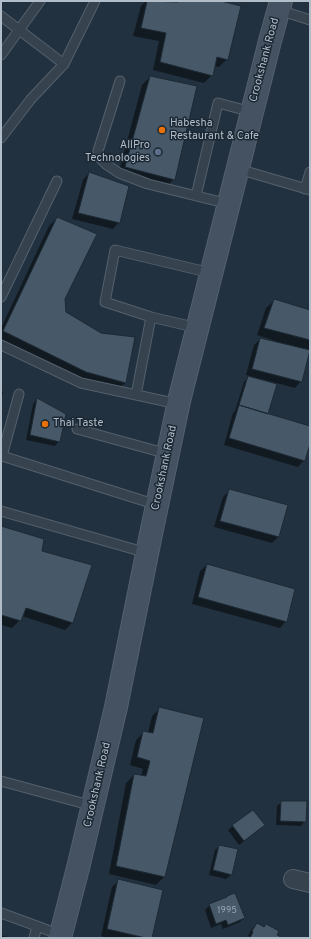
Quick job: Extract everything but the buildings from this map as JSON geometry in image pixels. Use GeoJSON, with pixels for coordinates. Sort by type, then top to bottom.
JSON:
{"type":"FeatureCollection","features":[{"type":"Feature","properties":{"kind":"street","name":"Crookshank Road"},"geometry":{"type":"LineString","coordinates":[[61,936],[116,707],[178,404],[280,6]]}},
{"type":"Feature","properties":{"kind":"lane"},"geometry":{"type":"LineString","coordinates":[[1,55],[40,1]]}},
{"type":"Feature","properties":{"kind":"lane"},"geometry":{"type":"LineString","coordinates":[[1,138],[31,99],[64,64],[95,1]]}},
{"type":"Feature","properties":{"kind":"lane"},"geometry":{"type":"LineString","coordinates":[[280,6],[310,20]]}},
{"type":"Feature","properties":{"kind":"lane"},"geometry":{"type":"LineString","coordinates":[[1,16],[64,64]]}},
{"type":"Feature","properties":{"kind":"lane"},"geometry":{"type":"LineString","coordinates":[[120,81],[98,151],[100,158],[119,173],[148,184],[229,204]]}},
{"type":"Feature","properties":{"kind":"lane"},"geometry":{"type":"LineString","coordinates":[[196,196],[218,103],[252,112]]}},
{"type":"Feature","properties":{"kind":"lane"},"geometry":{"type":"LineString","coordinates":[[238,169],[308,189],[310,172]]}},
{"type":"Feature","properties":{"kind":"lane"},"geometry":{"type":"LineString","coordinates":[[1,297],[57,181]]}},
{"type":"Feature","properties":{"kind":"lane"},"geometry":{"type":"LineString","coordinates":[[198,328],[105,302],[115,250],[211,274]]}},
{"type":"Feature","properties":{"kind":"lane"},"geometry":{"type":"LineString","coordinates":[[136,395],[151,316]]}},
{"type":"Feature","properties":{"kind":"lane"},"geometry":{"type":"LineString","coordinates":[[1,345],[81,383],[178,404]]}},
{"type":"Feature","properties":{"kind":"lane"},"geometry":{"type":"LineString","coordinates":[[19,394],[2,456],[157,505]]}},
{"type":"Feature","properties":{"kind":"lane"},"geometry":{"type":"LineString","coordinates":[[77,429],[168,454]]}},
{"type":"Feature","properties":{"kind":"lane"},"geometry":{"type":"LineString","coordinates":[[1,511],[147,553]]}},
{"type":"Feature","properties":{"kind":"lane"},"geometry":{"type":"LineString","coordinates":[[1,781],[93,806]]}},
{"type":"Feature","properties":{"kind":"lane"},"geometry":{"type":"LineString","coordinates":[[1,914],[61,936]]}},
{"type":"Feature","properties":{"kind":"lane"},"geometry":{"type":"LineString","coordinates":[[34,938],[37,926]]}},
{"type":"Feature","properties":{"kind":"place","name":"Habesha Restaurant & Cafe"},"geometry":{"type":"Point","coordinates":[162,130]}},
{"type":"Feature","properties":{"kind":"place","name":"AllPro Technologies"},"geometry":{"type":"Point","coordinates":[158,152]}},
{"type":"Feature","properties":{"kind":"place","name":"Thai Taste"},"geometry":{"type":"Point","coordinates":[45,424]}}]}
